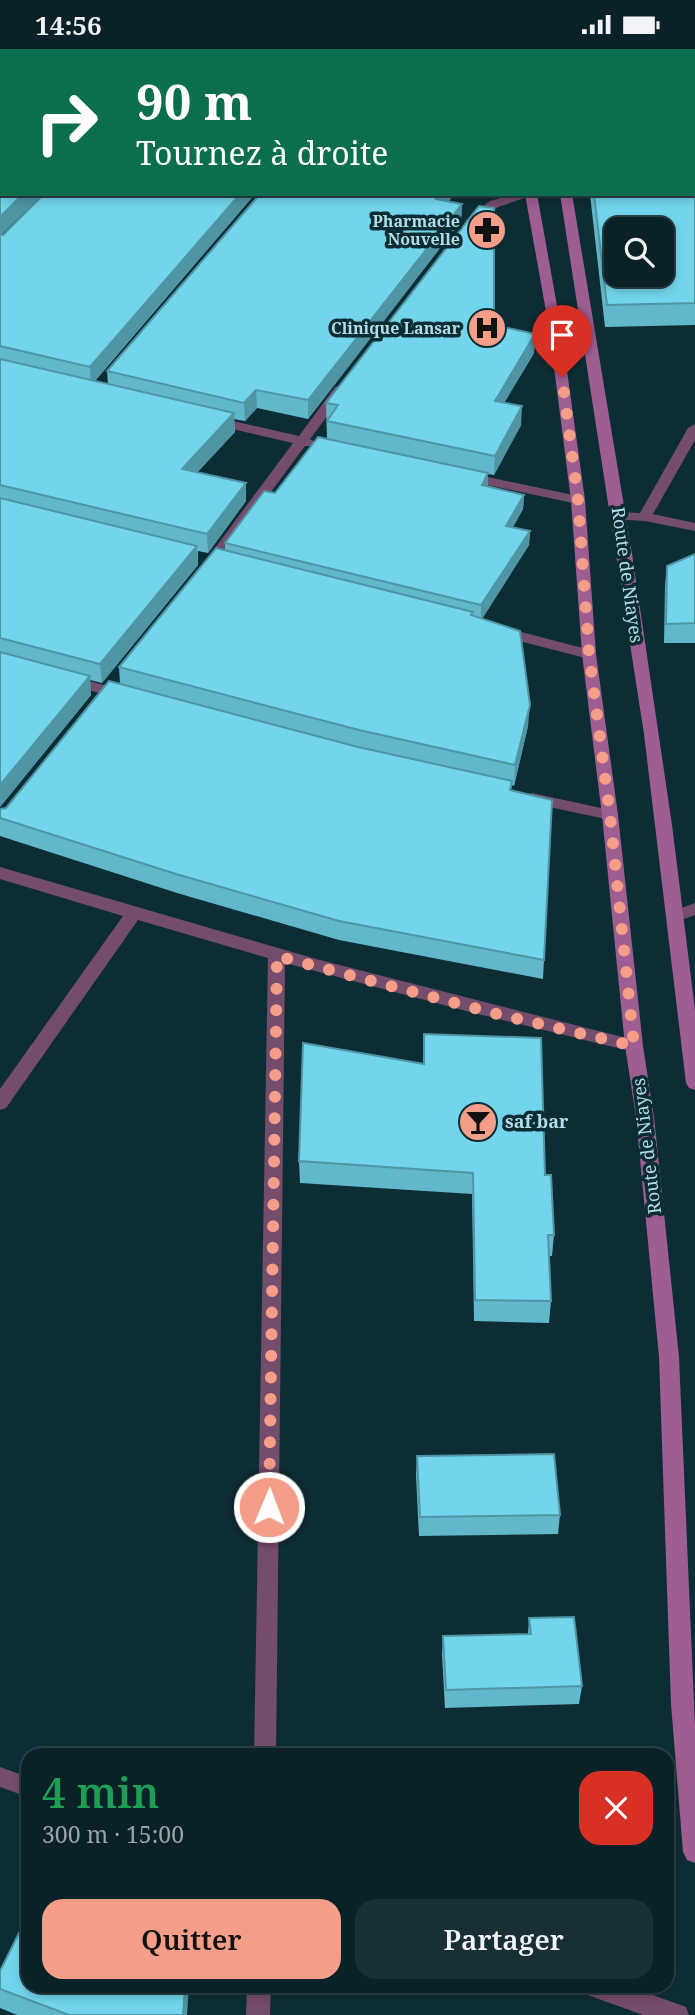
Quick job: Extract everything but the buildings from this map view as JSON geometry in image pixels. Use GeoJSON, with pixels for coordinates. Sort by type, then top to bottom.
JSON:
{"type":"FeatureCollection","features":[{"type":"Feature","properties":{"kind":"main road","name":"Route de Niayes"},"geometry":{"type":"LineString","coordinates":[[530,196],[555,328],[578,500],[589,654],[610,815],[634,1046],[645,1117],[669,1357],[681,1691],[695,1852]]}},
{"type":"Feature","properties":{"kind":"main road","name":"Route de Niayes"},"geometry":{"type":"LineString","coordinates":[[566,196],[619,516],[676,915],[695,1083]]}},
{"type":"Feature","properties":{"kind":"street"},"geometry":{"type":"LineString","coordinates":[[459,237],[484,209],[520,196]]}},
{"type":"Feature","properties":{"kind":"street"},"geometry":{"type":"LineString","coordinates":[[194,583],[353,373]]}},
{"type":"Feature","properties":{"kind":"street"},"geometry":{"type":"LineString","coordinates":[[198,417],[328,446]]}},
{"type":"Feature","properties":{"kind":"street"},"geometry":{"type":"LineString","coordinates":[[645,517],[695,428]]}},
{"type":"Feature","properties":{"kind":"street"},"geometry":{"type":"LineString","coordinates":[[446,472],[578,500]]}},
{"type":"Feature","properties":{"kind":"street"},"geometry":{"type":"LineString","coordinates":[[619,516],[645,517],[695,527]]}},
{"type":"Feature","properties":{"kind":"street"},"geometry":{"type":"LineString","coordinates":[[482,628],[589,654]]}},
{"type":"Feature","properties":{"kind":"street"},"geometry":{"type":"LineString","coordinates":[[54,676],[147,701]]}},
{"type":"Feature","properties":{"kind":"street"},"geometry":{"type":"LineString","coordinates":[[517,795],[610,815]]}},
{"type":"Feature","properties":{"kind":"street"},"geometry":{"type":"LineString","coordinates":[[0,873],[277,956],[493,1013],[634,1046]]}},
{"type":"Feature","properties":{"kind":"street"},"geometry":{"type":"LineString","coordinates":[[676,915],[695,909]]}},
{"type":"Feature","properties":{"kind":"street"},"geometry":{"type":"LineString","coordinates":[[0,1103],[133,913]]}},
{"type":"Feature","properties":{"kind":"street"},"geometry":{"type":"LineString","coordinates":[[265,1748],[277,956]]}},
{"type":"Feature","properties":{"kind":"street"},"geometry":{"type":"LineString","coordinates":[[0,1777],[21,1784]]}},
{"type":"Feature","properties":{"kind":"street"},"geometry":{"type":"LineString","coordinates":[[258,2015],[259,1993]]}},
{"type":"Feature","properties":{"kind":"street"},"geometry":{"type":"LineString","coordinates":[[613,1993],[677,2015]]}},
{"type":"Feature","properties":{"kind":"place","name":"Pharmacie Nouvelle"},"geometry":{"type":"Point","coordinates":[487,230]}},
{"type":"Feature","properties":{"kind":"place","name":"Clinique Lansar"},"geometry":{"type":"Point","coordinates":[487,328]}},
{"type":"Feature","properties":{"kind":"place","name":"saf bar"},"geometry":{"type":"Point","coordinates":[478,1122]}},
{"type":"Feature","properties":{"kind":"route"},"geometry":{"type":"LineString","coordinates":[[269,1507],[277,956],[493,1013],[634,1046],[610,815],[589,654],[578,500],[562,377]]}}]}
